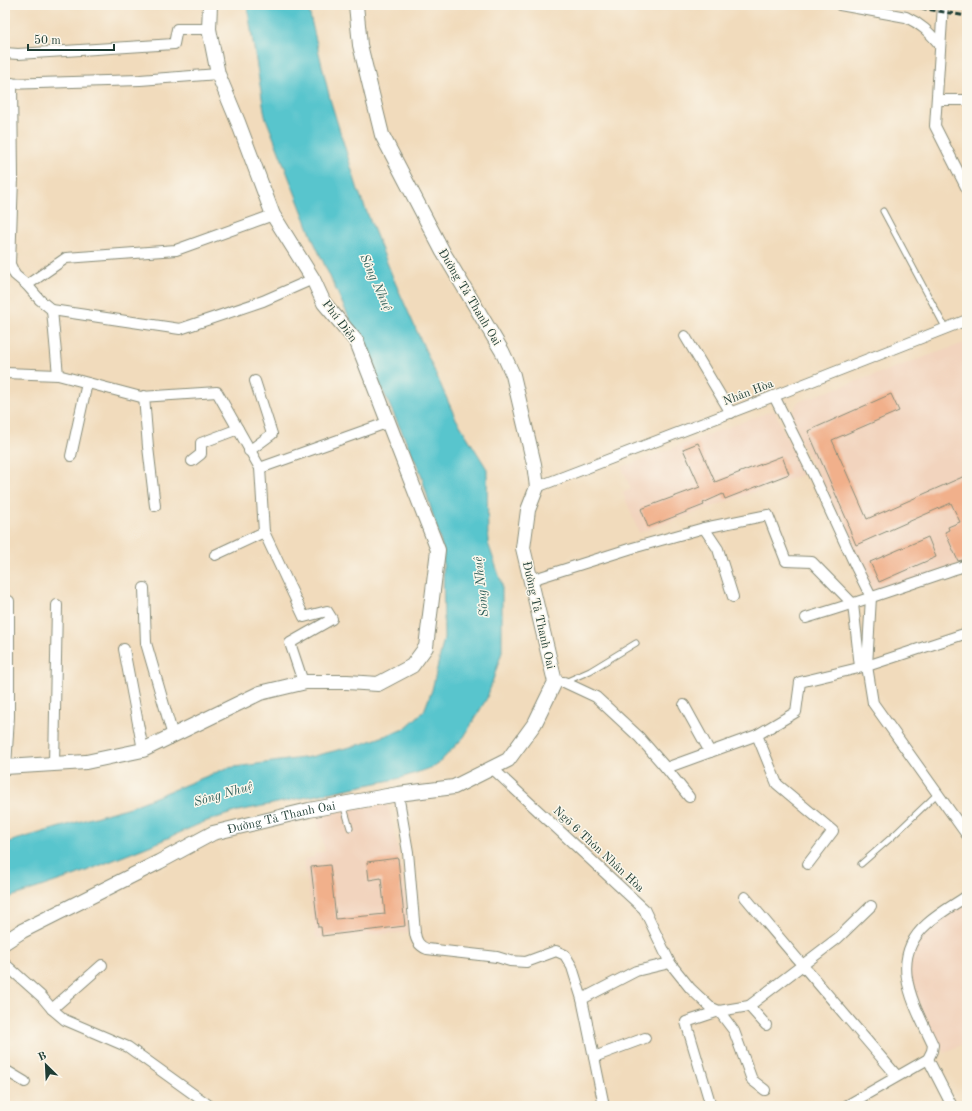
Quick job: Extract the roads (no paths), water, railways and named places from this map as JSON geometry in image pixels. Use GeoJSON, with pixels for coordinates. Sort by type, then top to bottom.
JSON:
{"type":"FeatureCollection","features":[{"type":"Feature","properties":{"kind":"street","name":"Phú Diễn"},"geometry":{"type":"LineString","coordinates":[[210,5],[209,29],[218,74],[273,215],[313,279],[324,303],[357,342],[438,550],[426,647],[412,666],[378,684],[303,682]]}},
{"type":"Feature","properties":{"kind":"street","name":"Đường Tả Thanh Oai"},"geometry":{"type":"LineString","coordinates":[[5,942],[22,931],[213,833],[309,810],[398,794],[454,786],[508,760],[535,722],[560,682],[523,548],[528,510],[538,487],[513,375],[502,351],[443,252],[382,135],[360,44],[356,5]]}},
{"type":"Feature","properties":{"kind":"street"},"geometry":{"type":"LineString","coordinates":[[840,5],[906,17],[927,30],[940,45]]}},
{"type":"Feature","properties":{"kind":"street"},"geometry":{"type":"LineString","coordinates":[[943,5],[935,126],[967,189]]}},
{"type":"Feature","properties":{"kind":"street"},"geometry":{"type":"LineString","coordinates":[[5,53],[18,54],[174,44],[177,29],[209,29]]}},
{"type":"Feature","properties":{"kind":"street"},"geometry":{"type":"LineString","coordinates":[[218,74],[140,80],[8,84],[13,178],[10,264],[15,275],[52,310],[180,329],[263,301],[313,279]]}},
{"type":"Feature","properties":{"kind":"street"},"geometry":{"type":"LineString","coordinates":[[937,100],[967,100]]}},
{"type":"Feature","properties":{"kind":"street"},"geometry":{"type":"LineString","coordinates":[[27,285],[66,258],[176,250],[273,215]]}},
{"type":"Feature","properties":{"kind":"street"},"geometry":{"type":"LineString","coordinates":[[52,310],[58,375]]}},
{"type":"Feature","properties":{"kind":"street","name":"Nhân Hòa"},"geometry":{"type":"LineString","coordinates":[[538,487],[967,320]]}},
{"type":"Feature","properties":{"kind":"street"},"geometry":{"type":"LineString","coordinates":[[685,336],[731,413]]}},
{"type":"Feature","properties":{"kind":"street"},"geometry":{"type":"LineString","coordinates":[[5,373],[58,375],[141,397],[217,392],[249,451],[260,468],[264,532],[304,617],[328,611],[332,619],[290,643],[303,682],[260,693],[143,750],[86,762],[6,767],[8,717],[8,601]]}},
{"type":"Feature","properties":{"kind":"street"},"geometry":{"type":"LineString","coordinates":[[249,451],[272,434],[256,381]]}},
{"type":"Feature","properties":{"kind":"street"},"geometry":{"type":"LineString","coordinates":[[71,456],[87,383]]}},
{"type":"Feature","properties":{"kind":"street"},"geometry":{"type":"LineString","coordinates":[[144,396],[155,506]]}},
{"type":"Feature","properties":{"kind":"street"},"geometry":{"type":"LineString","coordinates":[[774,396],[814,476],[871,597],[864,666]]}},
{"type":"Feature","properties":{"kind":"street"},"geometry":{"type":"LineString","coordinates":[[260,468],[389,422]]}},
{"type":"Feature","properties":{"kind":"street"},"geometry":{"type":"LineString","coordinates":[[192,461],[201,454],[201,443],[238,429]]}},
{"type":"Feature","properties":{"kind":"street"},"geometry":{"type":"LineString","coordinates":[[531,580],[704,528],[768,515],[786,561],[812,562],[852,604],[873,703],[967,835]]}},
{"type":"Feature","properties":{"kind":"street"},"geometry":{"type":"LineString","coordinates":[[704,528],[718,549],[733,597]]}},
{"type":"Feature","properties":{"kind":"street"},"geometry":{"type":"LineString","coordinates":[[215,555],[264,532]]}},
{"type":"Feature","properties":{"kind":"street"},"geometry":{"type":"LineString","coordinates":[[806,618],[967,565]]}},
{"type":"Feature","properties":{"kind":"street"},"geometry":{"type":"LineString","coordinates":[[144,588],[146,643],[173,736]]}},
{"type":"Feature","properties":{"kind":"street"},"geometry":{"type":"LineString","coordinates":[[54,764],[57,605]]}},
{"type":"Feature","properties":{"kind":"street"},"geometry":{"type":"LineString","coordinates":[[666,768],[757,735],[796,712],[800,682],[864,666],[967,633]]}},
{"type":"Feature","properties":{"kind":"street"},"geometry":{"type":"LineString","coordinates":[[124,649],[143,750]]}},
{"type":"Feature","properties":{"kind":"street"},"geometry":{"type":"LineString","coordinates":[[560,682],[596,697],[639,737],[689,797]]}},
{"type":"Feature","properties":{"kind":"street"},"geometry":{"type":"LineString","coordinates":[[684,705],[710,752]]}},
{"type":"Feature","properties":{"kind":"street"},"geometry":{"type":"LineString","coordinates":[[757,735],[777,784],[833,831],[808,864]]}},
{"type":"Feature","properties":{"kind":"street","name":"Ngõ 6 Thôn Nhân Hòa"},"geometry":{"type":"LineString","coordinates":[[492,768],[644,909],[670,963],[690,988],[710,1007],[719,1011],[734,1031],[752,1080],[765,1090]]}},
{"type":"Feature","properties":{"kind":"street"},"geometry":{"type":"LineString","coordinates":[[398,794],[408,852],[415,933],[419,944],[427,949],[497,957],[510,961],[526,962],[559,951],[565,955],[572,967],[582,1000],[604,1106]]}},
{"type":"Feature","properties":{"kind":"street"},"geometry":{"type":"LineString","coordinates":[[846,1106],[928,1059],[933,1045],[908,988],[906,976],[907,957],[918,932],[927,923],[967,896]]}},
{"type":"Feature","properties":{"kind":"street"},"geometry":{"type":"LineString","coordinates":[[745,897],[896,1076]]}},
{"type":"Feature","properties":{"kind":"street"},"geometry":{"type":"LineString","coordinates":[[711,1106],[686,1022],[719,1011],[749,1006],[838,938],[872,906]]}},
{"type":"Feature","properties":{"kind":"street"},"geometry":{"type":"LineString","coordinates":[[582,1000],[636,971],[670,963]]}},
{"type":"Feature","properties":{"kind":"street"},"geometry":{"type":"LineString","coordinates":[[5,964],[42,996],[65,1020],[128,1047],[210,1106]]}},
{"type":"Feature","properties":{"kind":"street"},"geometry":{"type":"LineString","coordinates":[[52,1008],[102,965]]}},
{"type":"Feature","properties":{"kind":"street"},"geometry":{"type":"LineString","coordinates":[[749,1006],[766,1025]]}},
{"type":"Feature","properties":{"kind":"street"},"geometry":{"type":"LineString","coordinates":[[594,1057],[644,1038]]}},
{"type":"Feature","properties":{"kind":"street"},"geometry":{"type":"LineString","coordinates":[[928,1059],[952,1106]]}},
{"type":"Feature","properties":{"kind":"street"},"geometry":{"type":"LineString","coordinates":[[5,1070],[26,1082]]}},
{"type":"Feature","properties":{"kind":"lane"},"geometry":{"type":"LineString","coordinates":[[883,211],[946,329]]}},
{"type":"Feature","properties":{"kind":"lane"},"geometry":{"type":"LineString","coordinates":[[560,682],[590,671],[636,642]]}},
{"type":"Feature","properties":{"kind":"lane"},"geometry":{"type":"LineString","coordinates":[[861,864],[937,794]]}},
{"type":"Feature","properties":{"kind":"lane"},"geometry":{"type":"LineString","coordinates":[[343,804],[350,828]]}},
{"type":"Feature","properties":{"kind":"water","name":"Sông Nhuệ"},"geometry":{"type":"Polygon","coordinates":[[[247,5],[309,5],[309,11],[330,99],[358,190],[394,280],[455,417],[487,469],[488,543],[502,584],[502,652],[487,698],[464,737],[436,766],[401,778],[238,811],[204,822],[76,875],[5,899],[5,843],[133,806],[227,768],[310,757],[362,744],[404,729],[424,711],[432,690],[444,638],[443,550],[420,471],[314,242],[265,116],[247,5]]]}},
{"type":"Feature","properties":{"kind":"railway"},"geometry":{"type":"LineString","coordinates":[[903,5],[967,16]]}}]}
